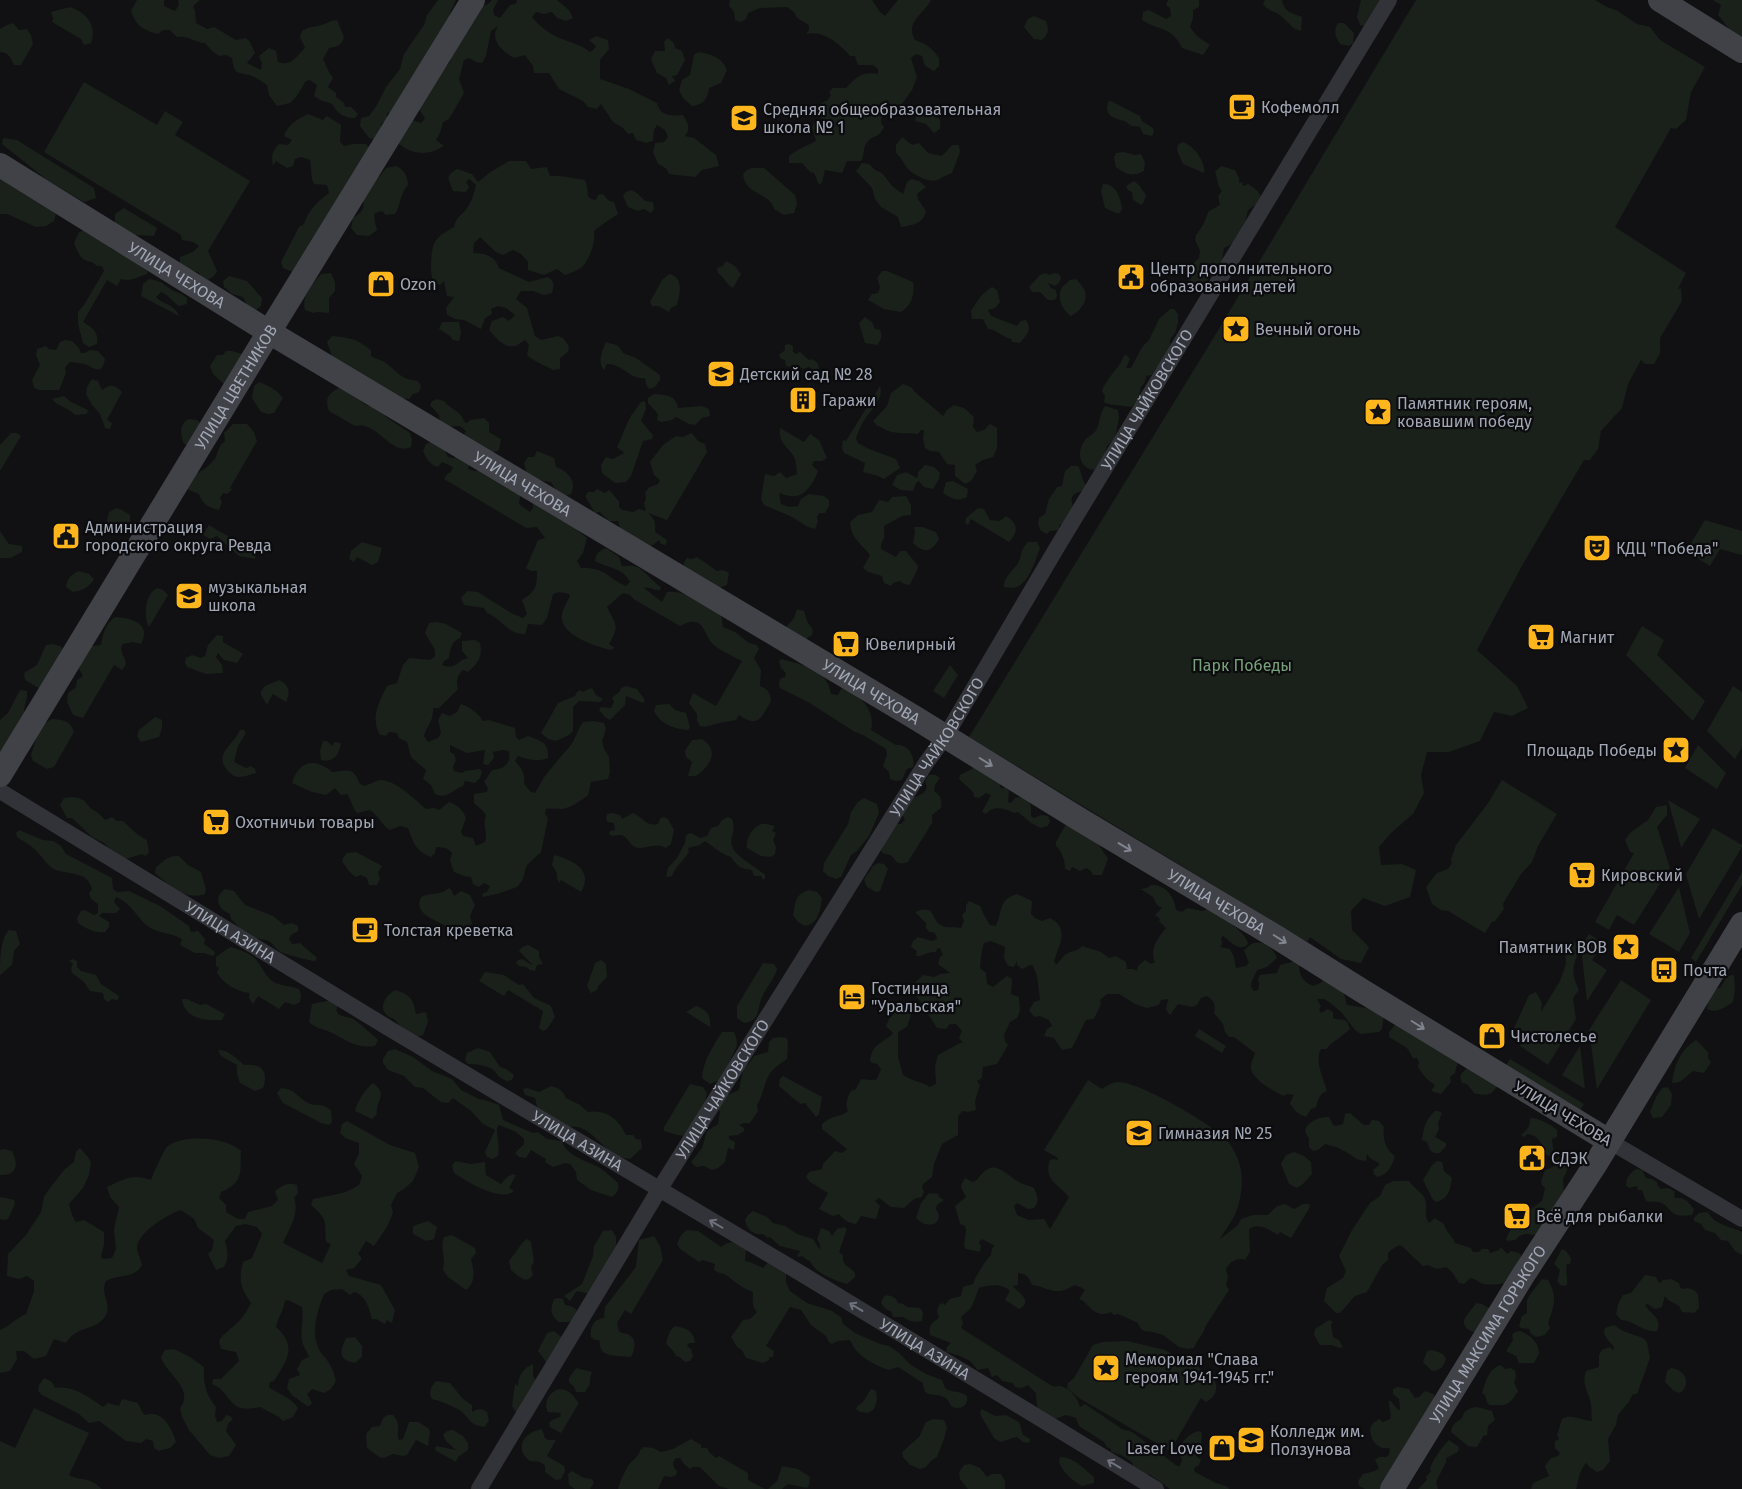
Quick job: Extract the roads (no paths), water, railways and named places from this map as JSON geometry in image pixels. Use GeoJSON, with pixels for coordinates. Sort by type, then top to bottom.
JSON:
{"type":"FeatureCollection","features":[{"type":"Feature","properties":{"kind":"street","name":"УЛИЦА ЦВЕТНИКОВ"},"geometry":{"type":"LineString","coordinates":[[0,775],[268,332],[473,0]]}},
{"type":"Feature","properties":{"kind":"street","name":"УЛИЦА ЧАЙКОВСКОГО"},"geometry":{"type":"LineString","coordinates":[[479,1489],[659,1190],[945,736],[1388,0]]}},
{"type":"Feature","properties":{"kind":"street"},"geometry":{"type":"LineString","coordinates":[[1660,0],[1742,51]]}},
{"type":"Feature","properties":{"kind":"street","name":"УЛИЦА ЧЕХОВА"},"geometry":{"type":"LineString","coordinates":[[0,165],[268,332],[890,702],[1609,1141],[1742,1219]]}},
{"type":"Feature","properties":{"kind":"street","name":"УЛИЦА АЗИНА"},"geometry":{"type":"LineString","coordinates":[[0,791],[390,1029],[802,1274],[1156,1489]]}},
{"type":"Feature","properties":{"kind":"street","name":"УЛИЦА МАКСИМА ГОРЬКОГО"},"geometry":{"type":"LineString","coordinates":[[1392,1489],[1522,1277],[1595,1165],[1742,924]]}},
{"type":"Feature","properties":{"kind":"place","name":"Кофемолл"},"geometry":{"type":"Point","coordinates":[1242,107]}},
{"type":"Feature","properties":{"kind":"place","name":"Средняя общеобразовательная школа № 1"},"geometry":{"type":"Point","coordinates":[744,118]}},
{"type":"Feature","properties":{"kind":"place","name":"Центр дополнительного образования детей"},"geometry":{"type":"Point","coordinates":[1131,277]}},
{"type":"Feature","properties":{"kind":"place","name":"Ozon"},"geometry":{"type":"Point","coordinates":[381,284]}},
{"type":"Feature","properties":{"kind":"place","name":"Вечный огонь"},"geometry":{"type":"Point","coordinates":[1236,329]}},
{"type":"Feature","properties":{"kind":"place","name":"Детский сад № 28"},"geometry":{"type":"Point","coordinates":[721,374]}},
{"type":"Feature","properties":{"kind":"place","name":"Гаражи"},"geometry":{"type":"Point","coordinates":[803,400]}},
{"type":"Feature","properties":{"kind":"place","name":"Памятник героям, ковавшим победу"},"geometry":{"type":"Point","coordinates":[1378,412]}},
{"type":"Feature","properties":{"kind":"place","name":"Администрация городского округа Ревда"},"geometry":{"type":"Point","coordinates":[66,536]}},
{"type":"Feature","properties":{"kind":"place","name":"КДЦ \"Победа\""},"geometry":{"type":"Point","coordinates":[1597,548]}},
{"type":"Feature","properties":{"kind":"place","name":"музыкальная школа"},"geometry":{"type":"Point","coordinates":[189,596]}},
{"type":"Feature","properties":{"kind":"place","name":"Магнит"},"geometry":{"type":"Point","coordinates":[1541,637]}},
{"type":"Feature","properties":{"kind":"place","name":"Ювелирный"},"geometry":{"type":"Point","coordinates":[846,644]}},
{"type":"Feature","properties":{"kind":"place","name":"Площадь Победы"},"geometry":{"type":"Point","coordinates":[1676,750]}},
{"type":"Feature","properties":{"kind":"place","name":"Охотничьи товары"},"geometry":{"type":"Point","coordinates":[216,822]}},
{"type":"Feature","properties":{"kind":"place","name":"Кировский"},"geometry":{"type":"Point","coordinates":[1582,875]}},
{"type":"Feature","properties":{"kind":"place","name":"Толстая креветка"},"geometry":{"type":"Point","coordinates":[365,930]}},
{"type":"Feature","properties":{"kind":"place","name":"Памятник ВОВ"},"geometry":{"type":"Point","coordinates":[1626,947]}},
{"type":"Feature","properties":{"kind":"place","name":"Почта"},"geometry":{"type":"Point","coordinates":[1664,970]}},
{"type":"Feature","properties":{"kind":"place","name":"Гостиница \"Уральская\""},"geometry":{"type":"Point","coordinates":[852,997]}},
{"type":"Feature","properties":{"kind":"place","name":"Чистолесье"},"geometry":{"type":"Point","coordinates":[1492,1036]}},
{"type":"Feature","properties":{"kind":"place","name":"Гимназия № 25"},"geometry":{"type":"Point","coordinates":[1139,1133]}},
{"type":"Feature","properties":{"kind":"place","name":"СДЭК"},"geometry":{"type":"Point","coordinates":[1532,1158]}},
{"type":"Feature","properties":{"kind":"place","name":"Всё для рыбалки"},"geometry":{"type":"Point","coordinates":[1517,1216]}},
{"type":"Feature","properties":{"kind":"place","name":"Мемориал \"Слава героям 1941-1945 гг.\""},"geometry":{"type":"Point","coordinates":[1106,1368]}},
{"type":"Feature","properties":{"kind":"place","name":"Колледж им. Ползунова"},"geometry":{"type":"Point","coordinates":[1251,1440]}},
{"type":"Feature","properties":{"kind":"place","name":"Laser Love"},"geometry":{"type":"Point","coordinates":[1222,1448]}},
{"type":"Feature","properties":{"kind":"park label","name":"Парк Победы"},"geometry":{"type":"Point","coordinates":[1242,665]}}]}
